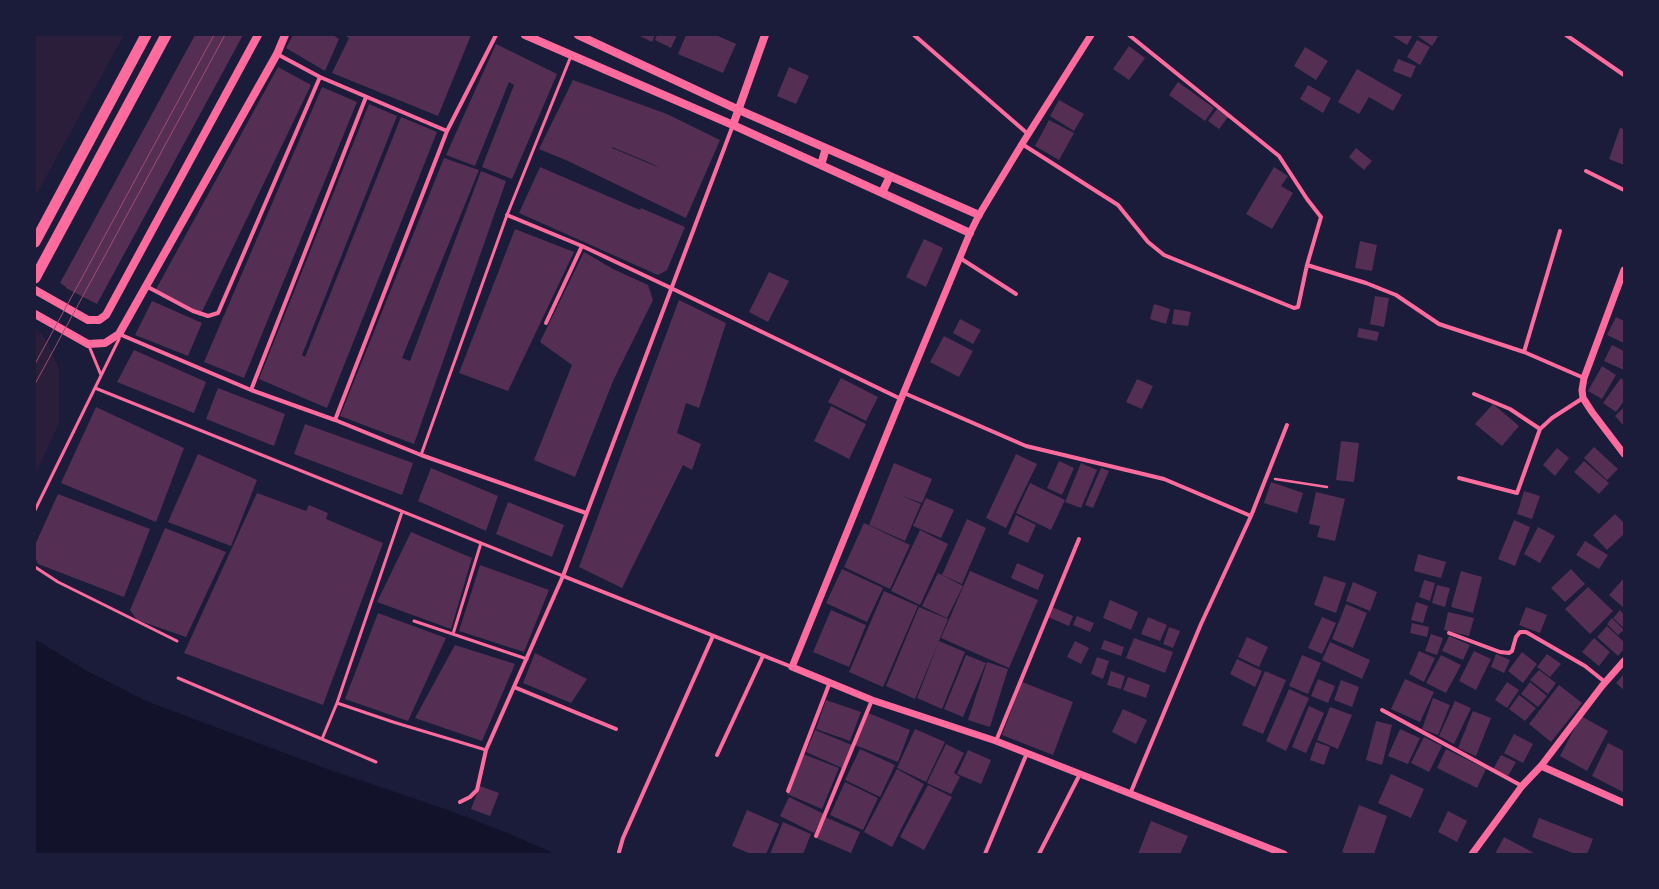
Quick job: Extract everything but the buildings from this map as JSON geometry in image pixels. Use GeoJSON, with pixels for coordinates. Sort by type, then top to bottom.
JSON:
{"type":"FeatureCollection","features":[{"type":"Feature","properties":{"kind":"highway"},"geometry":{"type":"LineString","coordinates":[[35,242],[146,35]]}},
{"type":"Feature","properties":{"kind":"highway"},"geometry":{"type":"LineString","coordinates":[[35,278],[166,35]]}},
{"type":"Feature","properties":{"kind":"main road"},"geometry":{"type":"LineString","coordinates":[[35,290],[88,320],[99,320],[106,315],[258,35]]}},
{"type":"Feature","properties":{"kind":"main road"},"geometry":{"type":"LineString","coordinates":[[35,314],[88,344],[105,343],[119,334],[277,54],[285,35]]}},
{"type":"Feature","properties":{"kind":"main road"},"geometry":{"type":"LineString","coordinates":[[525,35],[733,125],[970,233]]}},
{"type":"Feature","properties":{"kind":"main road"},"geometry":{"type":"LineString","coordinates":[[578,35],[590,37],[739,110],[979,215]]}},
{"type":"Feature","properties":{"kind":"main road"},"geometry":{"type":"LineString","coordinates":[[733,125],[765,35]]}},
{"type":"Feature","properties":{"kind":"main road"},"geometry":{"type":"LineString","coordinates":[[821,165],[826,148]]}},
{"type":"Feature","properties":{"kind":"main road"},"geometry":{"type":"LineString","coordinates":[[882,193],[890,176]]}},
{"type":"Feature","properties":{"kind":"street"},"geometry":{"type":"LineString","coordinates":[[335,420],[447,131],[496,35]]}},
{"type":"Feature","properties":{"kind":"street"},"geometry":{"type":"LineString","coordinates":[[914,35],[1028,134]]}},
{"type":"Feature","properties":{"kind":"street"},"geometry":{"type":"LineString","coordinates":[[792,667],[970,233],[979,215],[1028,134],[1091,35]]}},
{"type":"Feature","properties":{"kind":"street"},"geometry":{"type":"LineString","coordinates":[[1022,144],[1118,206],[1148,242],[1164,255],[1294,308],[1298,307],[1307,265],[1321,217],[1307,199],[1279,156],[1129,35]]}},
{"type":"Feature","properties":{"kind":"street"},"geometry":{"type":"LineString","coordinates":[[1566,35],[1624,75]]}},
{"type":"Feature","properties":{"kind":"street"},"geometry":{"type":"LineString","coordinates":[[277,54],[320,77],[447,131]]}},
{"type":"Feature","properties":{"kind":"street"},"geometry":{"type":"LineString","coordinates":[[146,286],[193,311],[208,316],[218,313],[320,77]]}},
{"type":"Feature","properties":{"kind":"street"},"geometry":{"type":"LineString","coordinates":[[251,390],[366,97]]}},
{"type":"Feature","properties":{"kind":"street"},"geometry":{"type":"LineString","coordinates":[[460,802],[470,797],[477,790],[486,750],[563,576],[733,125]]}},
{"type":"Feature","properties":{"kind":"street"},"geometry":{"type":"LineString","coordinates":[[1586,171],[1624,190]]}},
{"type":"Feature","properties":{"kind":"street"},"geometry":{"type":"LineString","coordinates":[[507,214],[582,246],[902,396],[1026,446],[1164,479],[1251,516]]}},
{"type":"Feature","properties":{"kind":"street"},"geometry":{"type":"LineString","coordinates":[[1524,352],[1560,231]]}},
{"type":"Feature","properties":{"kind":"street"},"geometry":{"type":"LineString","coordinates":[[546,323],[582,246]]}},
{"type":"Feature","properties":{"kind":"street"},"geometry":{"type":"LineString","coordinates":[[960,258],[1016,294]]}},
{"type":"Feature","properties":{"kind":"street"},"geometry":{"type":"LineString","coordinates":[[1307,265],[1366,283],[1396,295],[1411,303],[1439,324],[1524,352],[1584,378]]}},
{"type":"Feature","properties":{"kind":"street"},"geometry":{"type":"LineString","coordinates":[[1624,271],[1584,378],[1582,390],[1583,398],[1600,424],[1624,454]]}},
{"type":"Feature","properties":{"kind":"street"},"geometry":{"type":"LineString","coordinates":[[119,334],[251,390],[335,420],[421,455],[586,513]]}},
{"type":"Feature","properties":{"kind":"street"},"geometry":{"type":"LineString","coordinates":[[1474,394],[1510,409],[1540,429]]}},
{"type":"Feature","properties":{"kind":"street"},"geometry":{"type":"LineString","coordinates":[[1459,478],[1517,493],[1540,429],[1552,418],[1583,398]]}},
{"type":"Feature","properties":{"kind":"street"},"geometry":{"type":"LineString","coordinates":[[1130,794],[1201,624],[1251,516],[1287,425]]}},
{"type":"Feature","properties":{"kind":"street"},"geometry":{"type":"LineString","coordinates":[[996,741],[1079,539]]}},
{"type":"Feature","properties":{"kind":"street"},"geometry":{"type":"LineString","coordinates":[[563,576],[872,700],[996,741],[1284,854]]}},
{"type":"Feature","properties":{"kind":"street"},"geometry":{"type":"LineString","coordinates":[[1449,634],[1500,652],[1509,653],[1512,651],[1516,637],[1520,632],[1526,632],[1585,666],[1605,682]]}},
{"type":"Feature","properties":{"kind":"street"},"geometry":{"type":"LineString","coordinates":[[619,852],[713,636]]}},
{"type":"Feature","properties":{"kind":"street"},"geometry":{"type":"LineString","coordinates":[[717,755],[763,656]]}},
{"type":"Feature","properties":{"kind":"street"},"geometry":{"type":"LineString","coordinates":[[1472,854],[1522,786],[1541,766],[1605,682],[1624,661]]}},
{"type":"Feature","properties":{"kind":"street"},"geometry":{"type":"LineString","coordinates":[[788,791],[830,682]]}},
{"type":"Feature","properties":{"kind":"street"},"geometry":{"type":"LineString","coordinates":[[514,688],[616,729]]}},
{"type":"Feature","properties":{"kind":"street"},"geometry":{"type":"LineString","coordinates":[[816,836],[872,700]]}},
{"type":"Feature","properties":{"kind":"street"},"geometry":{"type":"LineString","coordinates":[[1382,710],[1522,786]]}},
{"type":"Feature","properties":{"kind":"street"},"geometry":{"type":"LineString","coordinates":[[985,854],[1027,753]]}},
{"type":"Feature","properties":{"kind":"street"},"geometry":{"type":"LineString","coordinates":[[1541,766],[1624,803]]}},
{"type":"Feature","properties":{"kind":"street"},"geometry":{"type":"LineString","coordinates":[[1039,854],[1080,774]]}},
{"type":"Feature","properties":{"kind":"lane"},"geometry":{"type":"LineString","coordinates":[[421,455],[507,214],[571,55]]}},
{"type":"Feature","properties":{"kind":"lane"},"geometry":{"type":"LineString","coordinates":[[35,510],[119,339],[119,334]]}},
{"type":"Feature","properties":{"kind":"lane"},"geometry":{"type":"LineString","coordinates":[[88,344],[101,375]]}},
{"type":"Feature","properties":{"kind":"lane"},"geometry":{"type":"LineString","coordinates":[[95,388],[563,576]]}},
{"type":"Feature","properties":{"kind":"lane"},"geometry":{"type":"LineString","coordinates":[[322,739],[402,512]]}},
{"type":"Feature","properties":{"kind":"lane"},"geometry":{"type":"LineString","coordinates":[[453,634],[481,543]]}},
{"type":"Feature","properties":{"kind":"lane"},"geometry":{"type":"LineString","coordinates":[[35,567],[58,582],[177,641]]}},
{"type":"Feature","properties":{"kind":"lane"},"geometry":{"type":"LineString","coordinates":[[414,621],[527,659]]}},
{"type":"Feature","properties":{"kind":"lane"},"geometry":{"type":"LineString","coordinates":[[178,678],[376,762]]}},
{"type":"Feature","properties":{"kind":"lane"},"geometry":{"type":"LineString","coordinates":[[336,702],[393,722],[486,750]]}},
{"type":"Feature","properties":{"kind":"path"},"geometry":{"type":"LineString","coordinates":[[1267,477],[1327,488]]}},
{"type":"Feature","properties":{"kind":"shaded area"},"geometry":{"type":"Polygon","coordinates":[[[35,35],[124,35],[35,197],[35,35]]]}},
{"type":"Feature","properties":{"kind":"shaded area"},"geometry":{"type":"Polygon","coordinates":[[[35,327],[48,342],[59,369],[59,423],[35,475],[35,327]]]}},
{"type":"Feature","properties":{"kind":"shaded area"},"geometry":{"type":"Polygon","coordinates":[[[35,639],[87,671],[146,701],[330,770],[451,811],[510,834],[555,854],[35,854],[35,639]]]}},
{"type":"Feature","properties":{"kind":"tram line"},"geometry":{"type":"LineString","coordinates":[[35,364],[214,35]]}},
{"type":"Feature","properties":{"kind":"tram line"},"geometry":{"type":"LineString","coordinates":[[35,384],[225,35]]}}]}
